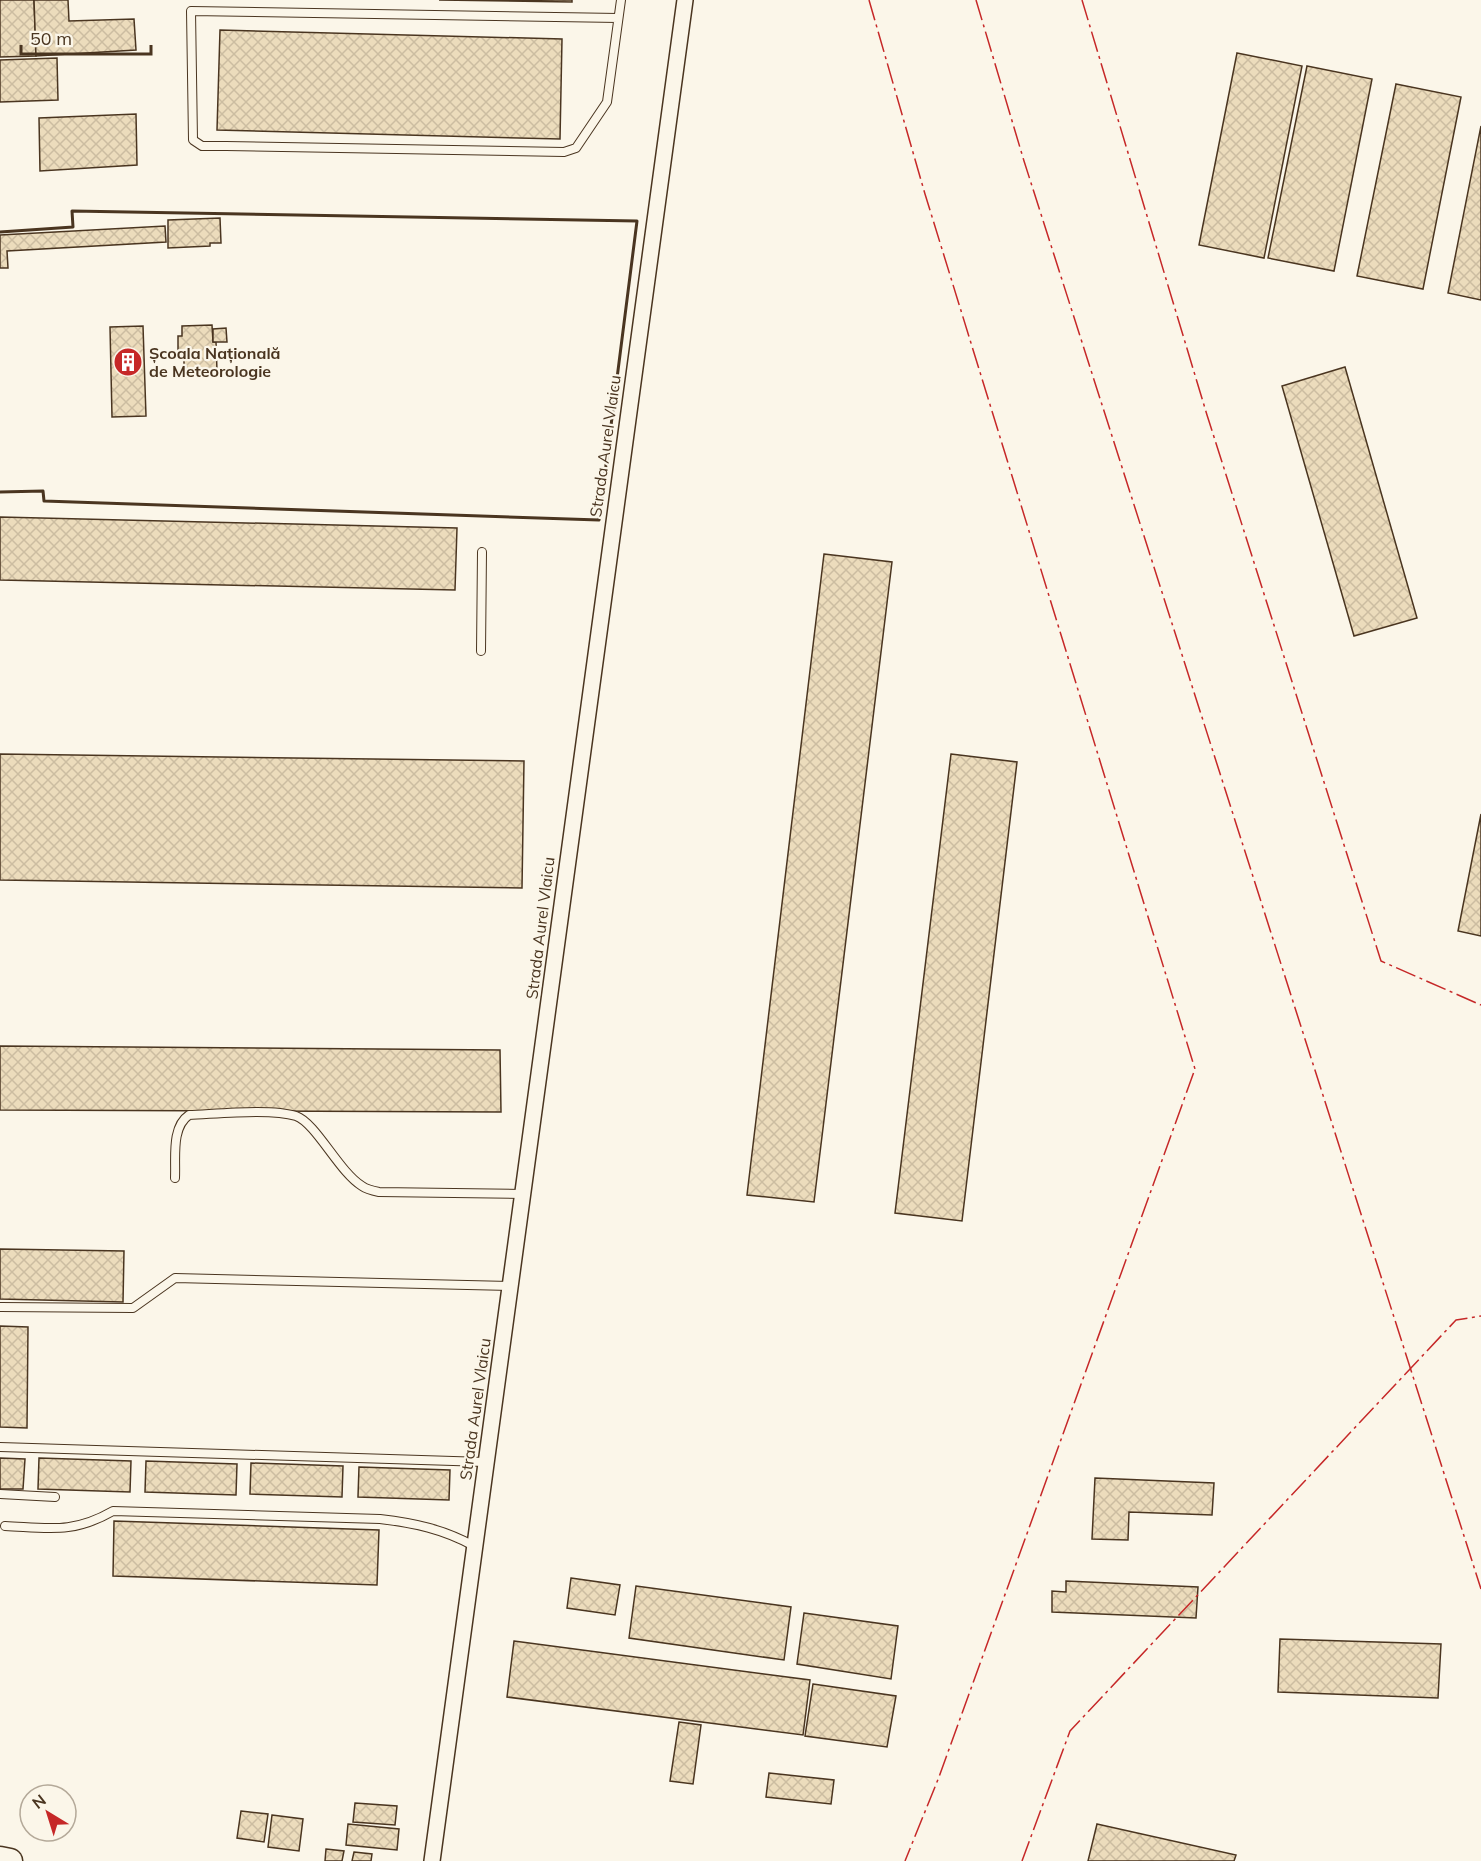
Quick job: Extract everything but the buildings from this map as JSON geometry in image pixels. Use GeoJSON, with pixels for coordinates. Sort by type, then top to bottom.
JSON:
{"type":"FeatureCollection","features":[{"type":"Feature","properties":{"kind":"main road"},"geometry":{"type":"LineString","coordinates":[[0,1858],[10,1861]]}},
{"type":"Feature","properties":{"kind":"street","name":"Strada Aurel Vlaicu"},"geometry":{"type":"LineString","coordinates":[[432,1861],[685,0]]}},
{"type":"Feature","properties":{"kind":"lane"},"geometry":{"type":"LineString","coordinates":[[191,0],[193,140],[202,146],[564,152],[576,148],[607,102],[621,0]]}},
{"type":"Feature","properties":{"kind":"lane"},"geometry":{"type":"LineString","coordinates":[[191,11],[618,18]]}},
{"type":"Feature","properties":{"kind":"lane"},"geometry":{"type":"LineString","coordinates":[[481,651],[482,552]]}},
{"type":"Feature","properties":{"kind":"lane"},"geometry":{"type":"LineString","coordinates":[[175,1178],[177,1129],[182,1120],[189,1115],[273,1113],[296,1116],[305,1121],[340,1166],[362,1187],[379,1192],[523,1194]]}},
{"type":"Feature","properties":{"kind":"lane"},"geometry":{"type":"LineString","coordinates":[[0,1307],[133,1308],[175,1278],[510,1286]]}},
{"type":"Feature","properties":{"kind":"lane"},"geometry":{"type":"LineString","coordinates":[[0,1447],[485,1462]]}},
{"type":"Feature","properties":{"kind":"lane"},"geometry":{"type":"LineString","coordinates":[[0,1494],[55,1497]]}},
{"type":"Feature","properties":{"kind":"lane"},"geometry":{"type":"LineString","coordinates":[[5,1526],[60,1528],[86,1526],[113,1512],[380,1519],[428,1526],[448,1532],[474,1546]]}},
{"type":"Feature","properties":{"kind":"wall"},"geometry":{"type":"LineString","coordinates":[[0,232],[73,227],[72,211],[637,221],[599,520],[44,501],[43,491],[0,492]]}},
{"type":"Feature","properties":{"kind":"power"},"geometry":{"type":"LineString","coordinates":[[869,0],[925,194],[1195,1069],[939,1777],[905,1861]]}},
{"type":"Feature","properties":{"kind":"power"},"geometry":{"type":"LineString","coordinates":[[976,0],[1024,161],[1481,1589]]}},
{"type":"Feature","properties":{"kind":"power"},"geometry":{"type":"LineString","coordinates":[[1082,0],[1207,415],[1381,961],[1481,1005]]}},
{"type":"Feature","properties":{"kind":"power"},"geometry":{"type":"LineString","coordinates":[[1022,1861],[1070,1731],[1456,1320],[1481,1316]]}},
{"type":"Feature","properties":{"kind":"place","name":"Școala Națională de Meteorologie"},"geometry":{"type":"Point","coordinates":[128,362]}}]}
